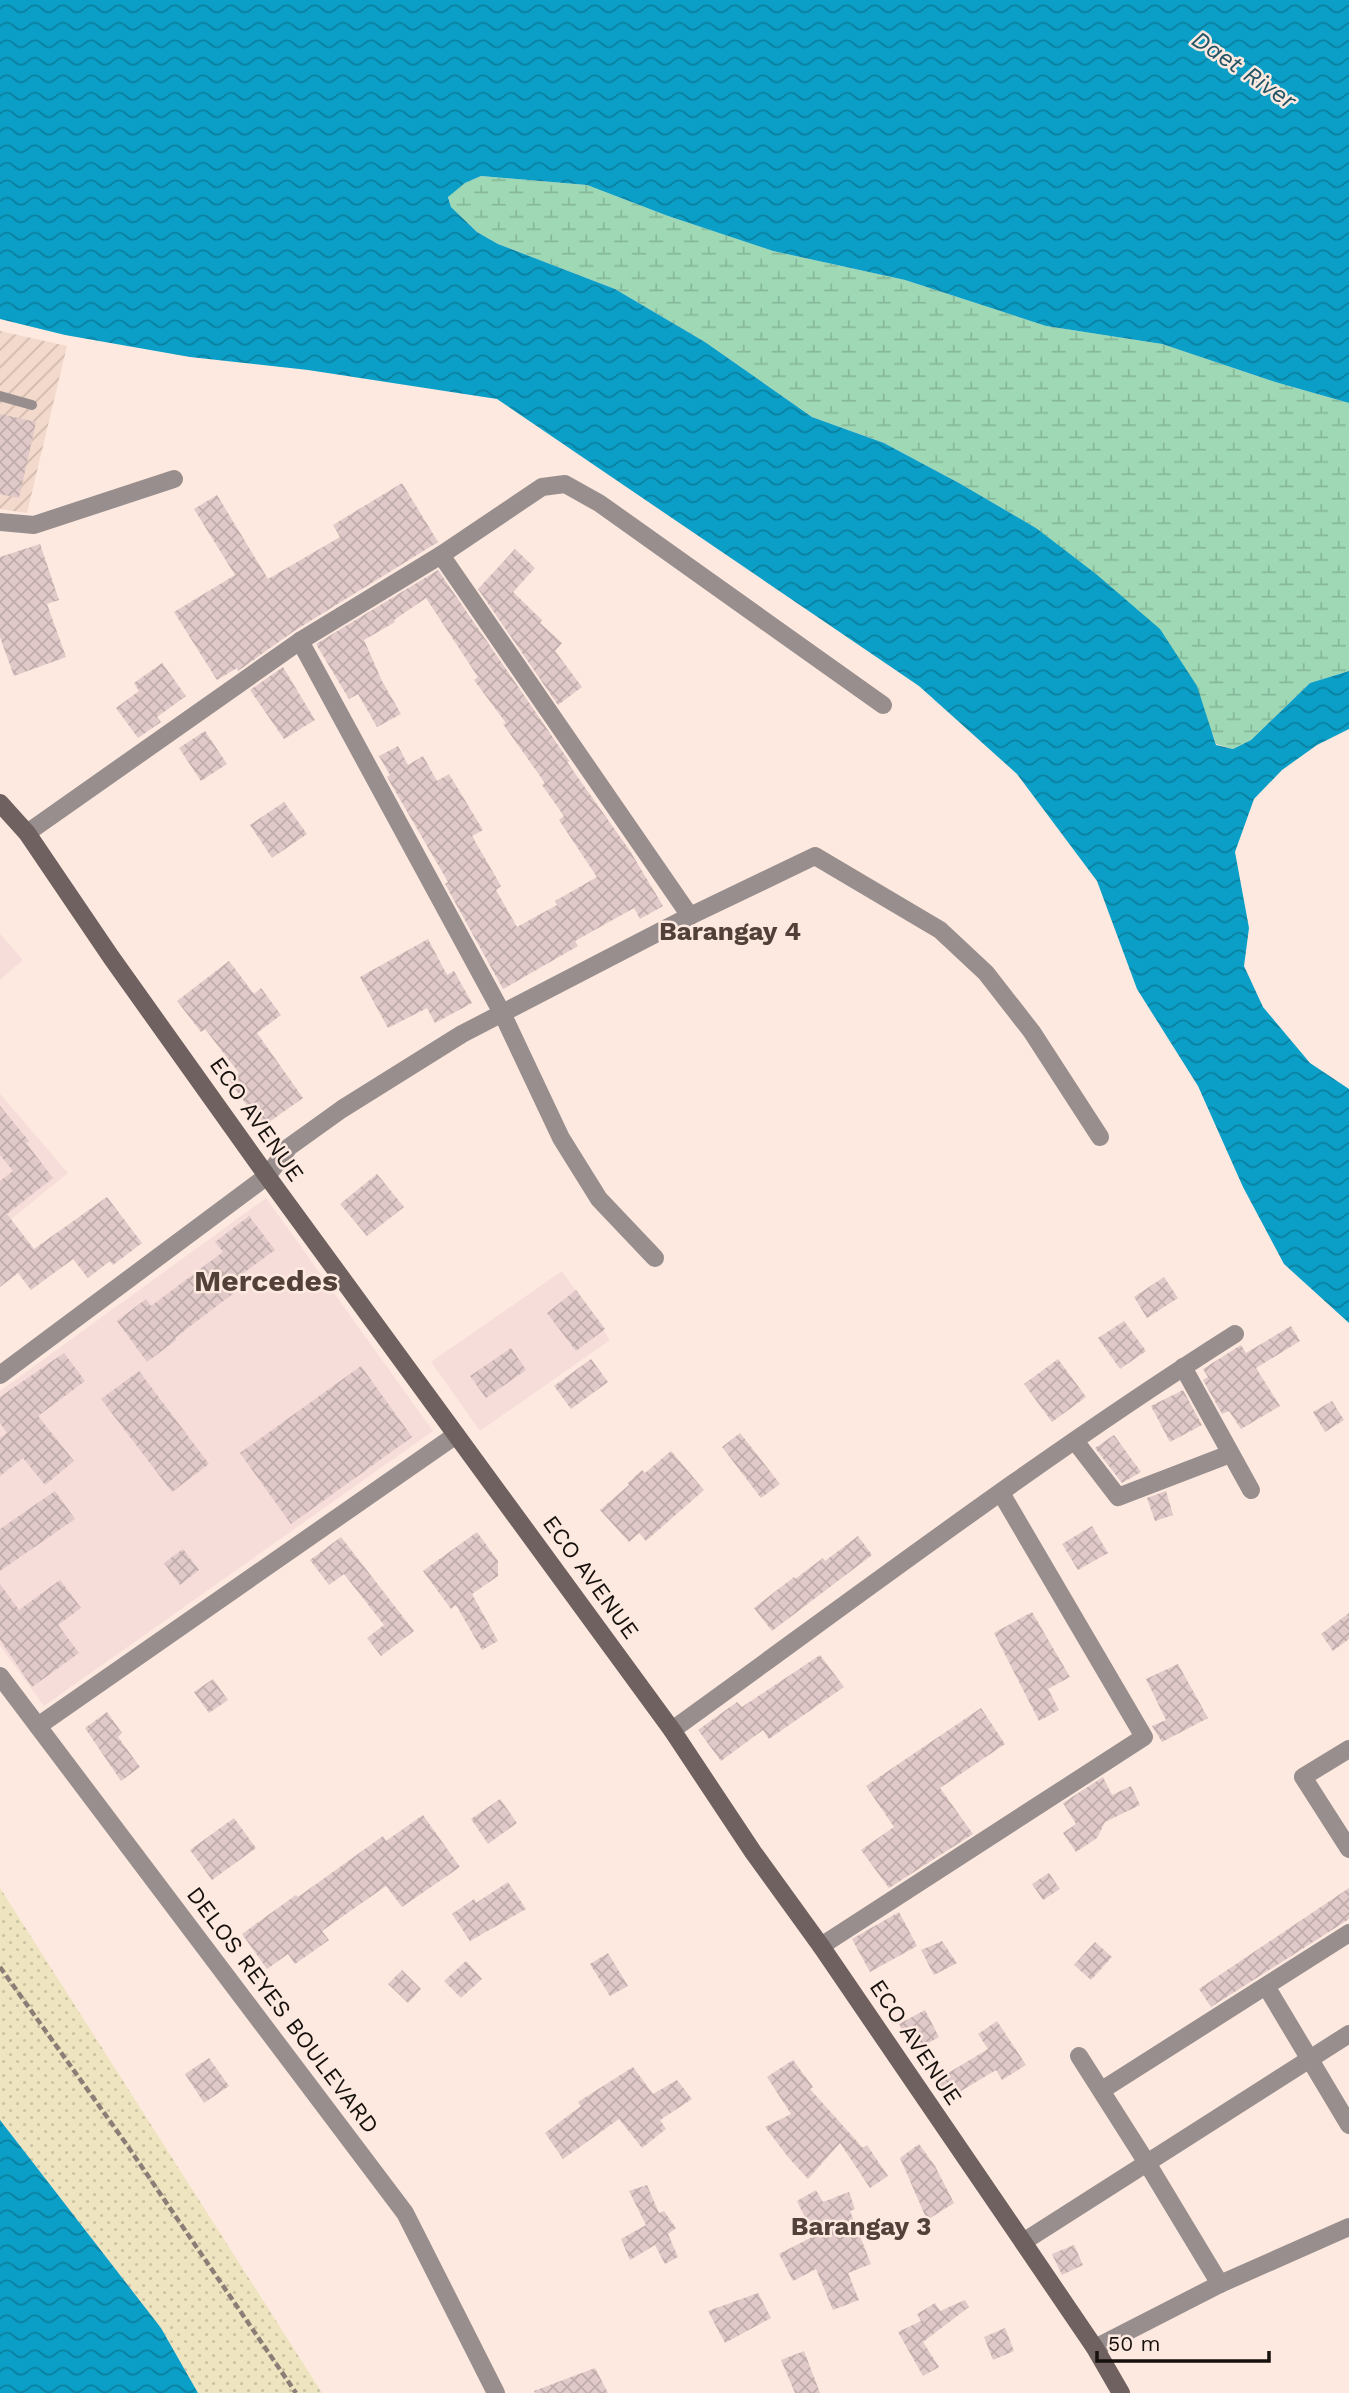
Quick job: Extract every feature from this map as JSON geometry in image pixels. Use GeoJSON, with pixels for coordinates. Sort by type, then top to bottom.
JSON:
{"type":"FeatureCollection","features":[{"type":"Feature","properties":{"kind":"main road","name":"ECO AVENUE"},"geometry":{"type":"LineString","coordinates":[[0,803],[27,833],[111,957],[267,1176],[672,1730],[1095,2348],[1121,2393]]}},
{"type":"Feature","properties":{"kind":"street"},"geometry":{"type":"LineString","coordinates":[[0,522],[34,524],[174,479]]}},
{"type":"Feature","properties":{"kind":"street"},"geometry":{"type":"LineString","coordinates":[[27,833],[300,641],[441,555],[542,487],[565,484],[598,503],[883,705]]}},
{"type":"Feature","properties":{"kind":"street"},"geometry":{"type":"LineString","coordinates":[[441,555],[690,916]]}},
{"type":"Feature","properties":{"kind":"street"},"geometry":{"type":"LineString","coordinates":[[300,641],[502,1013],[561,1138],[599,1199],[655,1258]]}},
{"type":"Feature","properties":{"kind":"street"},"geometry":{"type":"LineString","coordinates":[[0,1375],[267,1176],[289,1147],[342,1109],[462,1034],[690,916],[815,856],[940,930],[986,973],[1032,1032],[1100,1137]]}},
{"type":"Feature","properties":{"kind":"street"},"geometry":{"type":"LineString","coordinates":[[672,1730],[1001,1493],[1234,1334]]}},
{"type":"Feature","properties":{"kind":"street"},"geometry":{"type":"LineString","coordinates":[[1183,1367],[1251,1490]]}},
{"type":"Feature","properties":{"kind":"street"},"geometry":{"type":"LineString","coordinates":[[38,1726],[456,1434]]}},
{"type":"Feature","properties":{"kind":"street"},"geometry":{"type":"LineString","coordinates":[[1075,1441],[1118,1497],[1230,1454]]}},
{"type":"Feature","properties":{"kind":"street"},"geometry":{"type":"LineString","coordinates":[[821,1946],[1144,1737],[1001,1493]]}},
{"type":"Feature","properties":{"kind":"street","name":"DELOS REYES BOULEVARD"},"geometry":{"type":"LineString","coordinates":[[0,1676],[405,2213],[496,2393]]}},
{"type":"Feature","properties":{"kind":"street"},"geometry":{"type":"LineString","coordinates":[[1347,1842],[1303,1777],[1349,1749]]}},
{"type":"Feature","properties":{"kind":"street"},"geometry":{"type":"LineString","coordinates":[[1102,2090],[1349,1933]]}},
{"type":"Feature","properties":{"kind":"street"},"geometry":{"type":"LineString","coordinates":[[1266,1986],[1349,2125]]}},
{"type":"Feature","properties":{"kind":"street"},"geometry":{"type":"LineString","coordinates":[[1023,2242],[1349,2034]]}},
{"type":"Feature","properties":{"kind":"street"},"geometry":{"type":"LineString","coordinates":[[1079,2056],[1220,2284]]}},
{"type":"Feature","properties":{"kind":"street"},"geometry":{"type":"LineString","coordinates":[[1095,2348],[1220,2284],[1349,2227]]}},
{"type":"Feature","properties":{"kind":"lane"},"geometry":{"type":"LineString","coordinates":[[0,396],[32,405]]}},
{"type":"Feature","properties":{"kind":"path"},"geometry":{"type":"LineString","coordinates":[[0,1967],[127,2145],[296,2393]]}},
{"type":"Feature","properties":{"kind":"shaded area"},"geometry":{"type":"Polygon","coordinates":[[[0,331],[67,346],[27,513],[0,509],[0,331]]]}},
{"type":"Feature","properties":{"kind":"shaded area"},"geometry":{"type":"Polygon","coordinates":[[[0,934],[23,960],[0,980],[0,934]]]}},
{"type":"Feature","properties":{"kind":"shaded area"},"geometry":{"type":"Polygon","coordinates":[[[0,1094],[68,1173],[0,1228],[0,1094]]]}},
{"type":"Feature","properties":{"kind":"shaded area"},"geometry":{"type":"Polygon","coordinates":[[[266,1198],[433,1431],[44,1706],[0,1646],[0,1391],[266,1198]]]}},
{"type":"Feature","properties":{"kind":"shaded area"},"geometry":{"type":"Polygon","coordinates":[[[562,1271],[610,1340],[480,1431],[431,1362],[562,1271]]]}},
{"type":"Feature","properties":{"kind":"green space"},"geometry":{"type":"Polygon","coordinates":[[[481,176],[587,185],[668,216],[773,251],[905,280],[1046,326],[1162,344],[1275,382],[1349,403],[1349,671],[1310,683],[1251,740],[1233,749],[1216,744],[1212,732],[1036,528],[884,443],[812,417],[705,342],[615,289],[498,244],[477,232],[451,207],[448,196],[465,183],[481,176]]]}},
{"type":"Feature","properties":{"kind":"sand"},"geometry":{"type":"Polygon","coordinates":[[[0,1888],[322,2393],[198,2393],[161,2328],[0,2120],[0,1888]]]}},
{"type":"Feature","properties":{"kind":"water","name":"Daet River"},"geometry":{"type":"Polygon","coordinates":[[[0,0],[1349,0],[1349,403],[1275,382],[1162,344],[1046,326],[905,280],[773,251],[668,216],[587,185],[481,176],[465,183],[448,197],[451,207],[477,232],[498,244],[615,289],[705,342],[812,417],[884,443],[1036,528],[1096,574],[1160,629],[1197,686],[1216,745],[1233,749],[1251,740],[1310,683],[1349,671],[1349,729],[1317,745],[1282,770],[1254,799],[1235,852],[1249,928],[1244,966],[1263,1007],[1310,1063],[1349,1089],[1349,1323],[1284,1264],[1243,1187],[1198,1086],[1137,989],[1097,881],[1017,774],[919,686],[497,399],[308,370],[190,357],[65,335],[0,319],[0,0]]]}},
{"type":"Feature","properties":{"kind":"water"},"geometry":{"type":"Polygon","coordinates":[[[0,2120],[161,2328],[198,2393],[0,2393],[0,2120]]]}},
{"type":"Feature","properties":{"kind":"building"},"geometry":{"type":"Polygon","coordinates":[[[0,414],[36,422],[19,498],[0,494],[0,414]]]}},
{"type":"Feature","properties":{"kind":"building"},"geometry":{"type":"Polygon","coordinates":[[[402,483],[438,542],[294,631],[238,671],[237,668],[217,680],[174,612],[235,575],[194,509],[217,495],[268,579],[340,537],[333,525],[402,483]]]}},
{"type":"Feature","properties":{"kind":"building"},"geometry":{"type":"Polygon","coordinates":[[[40,544],[59,600],[47,604],[66,657],[14,676],[0,637],[0,557],[40,544]]]}},
{"type":"Feature","properties":{"kind":"building"},"geometry":{"type":"Polygon","coordinates":[[[515,549],[535,568],[513,592],[562,643],[555,651],[582,687],[558,705],[478,589],[515,549]]]}},
{"type":"Feature","properties":{"kind":"building"},"geometry":{"type":"Polygon","coordinates":[[[438,570],[630,851],[663,906],[640,919],[634,908],[575,941],[578,946],[503,989],[445,884],[448,882],[387,777],[390,775],[379,756],[398,746],[408,765],[423,756],[437,781],[449,774],[483,830],[472,836],[501,886],[496,890],[517,927],[557,905],[555,901],[597,877],[559,820],[564,816],[542,785],[545,783],[503,724],[506,723],[474,680],[478,677],[426,598],[394,620],[395,622],[364,640],[382,681],[401,714],[377,727],[358,694],[349,699],[316,644],[438,570]]]}},
{"type":"Feature","properties":{"kind":"building"},"geometry":{"type":"Polygon","coordinates":[[[162,663],[186,696],[157,717],[161,722],[138,738],[116,708],[139,691],[134,683],[162,663]]]}},
{"type":"Feature","properties":{"kind":"building"},"geometry":{"type":"Polygon","coordinates":[[[283,667],[315,720],[284,739],[250,690],[283,667]]]}},
{"type":"Feature","properties":{"kind":"building"},"geometry":{"type":"Polygon","coordinates":[[[205,731],[227,764],[201,781],[179,748],[205,731]]]}},
{"type":"Feature","properties":{"kind":"building"},"geometry":{"type":"Polygon","coordinates":[[[284,802],[307,834],[272,858],[250,825],[284,802]]]}},
{"type":"Feature","properties":{"kind":"building"},"geometry":{"type":"Polygon","coordinates":[[[428,939],[447,975],[454,971],[472,1003],[435,1023],[427,1008],[388,1028],[360,977],[428,939]]]}},
{"type":"Feature","properties":{"kind":"building"},"geometry":{"type":"Polygon","coordinates":[[[229,961],[254,994],[261,988],[281,1015],[257,1033],[303,1098],[262,1127],[229,1080],[239,1073],[205,1029],[201,1032],[177,1001],[229,961]]]}},
{"type":"Feature","properties":{"kind":"building"},"geometry":{"type":"Polygon","coordinates":[[[0,1106],[29,1141],[26,1143],[53,1178],[7,1214],[34,1249],[107,1197],[142,1243],[113,1265],[110,1261],[88,1278],[73,1259],[31,1290],[18,1273],[0,1287],[0,1181],[13,1171],[0,1155],[0,1106]]]}},
{"type":"Feature","properties":{"kind":"building"},"geometry":{"type":"Polygon","coordinates":[[[377,1174],[404,1207],[367,1236],[340,1204],[377,1174]]]}},
{"type":"Feature","properties":{"kind":"building"},"geometry":{"type":"Polygon","coordinates":[[[249,1216],[275,1250],[238,1277],[244,1285],[147,1362],[117,1321],[146,1299],[151,1306],[223,1252],[215,1242],[249,1216]]]}},
{"type":"Feature","properties":{"kind":"building"},"geometry":{"type":"Polygon","coordinates":[[[1164,1277],[1178,1298],[1147,1318],[1134,1297],[1164,1277]]]}},
{"type":"Feature","properties":{"kind":"building"},"geometry":{"type":"Polygon","coordinates":[[[576,1290],[605,1329],[576,1351],[547,1313],[576,1290]]]}},
{"type":"Feature","properties":{"kind":"building"},"geometry":{"type":"Polygon","coordinates":[[[1124,1321],[1146,1351],[1120,1369],[1098,1338],[1124,1321]]]}},
{"type":"Feature","properties":{"kind":"building"},"geometry":{"type":"Polygon","coordinates":[[[1291,1326],[1300,1341],[1256,1368],[1280,1406],[1241,1429],[1229,1411],[1222,1414],[1203,1380],[1208,1377],[1203,1369],[1241,1345],[1246,1353],[1291,1326]]]}},
{"type":"Feature","properties":{"kind":"building"},"geometry":{"type":"Polygon","coordinates":[[[511,1348],[526,1370],[486,1398],[470,1376],[511,1348]]]}},
{"type":"Feature","properties":{"kind":"building"},"geometry":{"type":"Polygon","coordinates":[[[64,1353],[85,1381],[38,1416],[74,1461],[45,1485],[23,1458],[0,1476],[0,1438],[7,1433],[0,1423],[0,1397],[64,1353]]]}},
{"type":"Feature","properties":{"kind":"building"},"geometry":{"type":"Polygon","coordinates":[[[591,1359],[608,1382],[571,1409],[554,1386],[591,1359]]]}},
{"type":"Feature","properties":{"kind":"building"},"geometry":{"type":"Polygon","coordinates":[[[1058,1359],[1086,1397],[1052,1422],[1024,1384],[1058,1359]]]}},
{"type":"Feature","properties":{"kind":"building"},"geometry":{"type":"Polygon","coordinates":[[[361,1366],[412,1437],[291,1524],[240,1453],[361,1366]]]}},
{"type":"Feature","properties":{"kind":"building"},"geometry":{"type":"Polygon","coordinates":[[[139,1371],[209,1464],[172,1492],[101,1399],[139,1371]]]}},
{"type":"Feature","properties":{"kind":"building"},"geometry":{"type":"Polygon","coordinates":[[[1183,1390],[1202,1425],[1170,1442],[1151,1406],[1183,1390]]]}},
{"type":"Feature","properties":{"kind":"building"},"geometry":{"type":"Polygon","coordinates":[[[1332,1401],[1344,1420],[1325,1432],[1313,1412],[1332,1401]]]}},
{"type":"Feature","properties":{"kind":"building"},"geometry":{"type":"Polygon","coordinates":[[[740,1433],[780,1484],[761,1498],[722,1447],[740,1433]]]}},
{"type":"Feature","properties":{"kind":"building"},"geometry":{"type":"Polygon","coordinates":[[[1114,1435],[1141,1472],[1122,1483],[1095,1448],[1114,1435]]]}},
{"type":"Feature","properties":{"kind":"building"},"geometry":{"type":"Polygon","coordinates":[[[671,1451],[704,1490],[646,1541],[639,1533],[629,1542],[600,1510],[642,1470],[645,1473],[671,1451]]]}},
{"type":"Feature","properties":{"kind":"building"},"geometry":{"type":"Polygon","coordinates":[[[55,1491],[75,1519],[0,1571],[0,1529],[55,1491]]]}},
{"type":"Feature","properties":{"kind":"building"},"geometry":{"type":"Polygon","coordinates":[[[1166,1491],[1173,1515],[1155,1521],[1147,1498],[1166,1491]]]}},
{"type":"Feature","properties":{"kind":"building"},"geometry":{"type":"Polygon","coordinates":[[[1092,1526],[1108,1553],[1078,1570],[1062,1544],[1092,1526]]]}},
{"type":"Feature","properties":{"kind":"building"},"geometry":{"type":"Polygon","coordinates":[[[477,1532],[498,1561],[498,1576],[472,1594],[498,1641],[482,1650],[456,1605],[451,1609],[423,1571],[477,1532]]]}},
{"type":"Feature","properties":{"kind":"building"},"geometry":{"type":"Polygon","coordinates":[[[858,1536],[872,1555],[772,1631],[754,1608],[794,1577],[795,1579],[823,1558],[825,1561],[858,1536]]]}},
{"type":"Feature","properties":{"kind":"building"},"geometry":{"type":"Polygon","coordinates":[[[341,1537],[414,1631],[381,1656],[367,1638],[384,1625],[344,1574],[329,1585],[310,1560],[341,1537]]]}},
{"type":"Feature","properties":{"kind":"building"},"geometry":{"type":"Polygon","coordinates":[[[183,1549],[199,1570],[180,1585],[164,1563],[183,1549]]]}},
{"type":"Feature","properties":{"kind":"building"},"geometry":{"type":"Polygon","coordinates":[[[60,1580],[81,1608],[58,1625],[79,1653],[32,1687],[0,1640],[0,1584],[19,1610],[60,1580]]]}},
{"type":"Feature","properties":{"kind":"building"},"geometry":{"type":"Polygon","coordinates":[[[1032,1612],[1070,1677],[1048,1689],[1059,1710],[1039,1721],[994,1633],[1032,1612]]]}},
{"type":"Feature","properties":{"kind":"building"},"geometry":{"type":"Polygon","coordinates":[[[1349,1613],[1349,1639],[1333,1651],[1321,1634],[1349,1613]]]}},
{"type":"Feature","properties":{"kind":"building"},"geometry":{"type":"Polygon","coordinates":[[[820,1655],[844,1687],[769,1739],[763,1730],[721,1761],[698,1730],[737,1702],[742,1707],[820,1655]]]}},
{"type":"Feature","properties":{"kind":"building"},"geometry":{"type":"Polygon","coordinates":[[[1178,1664],[1208,1718],[1162,1742],[1152,1726],[1166,1720],[1146,1679],[1178,1664]]]}},
{"type":"Feature","properties":{"kind":"building"},"geometry":{"type":"Polygon","coordinates":[[[213,1679],[228,1700],[209,1713],[194,1692],[213,1679]]]}},
{"type":"Feature","properties":{"kind":"building"},"geometry":{"type":"Polygon","coordinates":[[[981,1708],[1005,1744],[940,1788],[973,1834],[889,1888],[861,1850],[894,1827],[866,1786],[981,1708]]]}},
{"type":"Feature","properties":{"kind":"building"},"geometry":{"type":"Polygon","coordinates":[[[107,1712],[122,1733],[118,1737],[140,1767],[121,1781],[85,1728],[107,1712]]]}},
{"type":"Feature","properties":{"kind":"building"},"geometry":{"type":"Polygon","coordinates":[[[1103,1777],[1112,1795],[1131,1786],[1140,1805],[1105,1822],[1097,1838],[1076,1852],[1063,1833],[1076,1824],[1063,1803],[1103,1777]]]}},
{"type":"Feature","properties":{"kind":"building"},"geometry":{"type":"Polygon","coordinates":[[[500,1799],[517,1823],[488,1844],[471,1819],[500,1799]]]}},
{"type":"Feature","properties":{"kind":"building"},"geometry":{"type":"Polygon","coordinates":[[[423,1815],[460,1867],[402,1907],[386,1886],[322,1931],[329,1940],[295,1964],[288,1954],[267,1969],[242,1934],[383,1836],[386,1841],[423,1815]]]}},
{"type":"Feature","properties":{"kind":"building"},"geometry":{"type":"Polygon","coordinates":[[[234,1818],[256,1848],[212,1880],[190,1850],[234,1818]]]}},
{"type":"Feature","properties":{"kind":"building"},"geometry":{"type":"Polygon","coordinates":[[[1049,1873],[1060,1889],[1043,1900],[1032,1884],[1049,1873]]]}},
{"type":"Feature","properties":{"kind":"building"},"geometry":{"type":"Polygon","coordinates":[[[508,1882],[526,1909],[470,1941],[452,1914],[474,1899],[476,1903],[508,1882]]]}},
{"type":"Feature","properties":{"kind":"building"},"geometry":{"type":"Polygon","coordinates":[[[1349,1888],[1349,1919],[1211,2007],[1199,1989],[1349,1888]]]}},
{"type":"Feature","properties":{"kind":"building"},"geometry":{"type":"Polygon","coordinates":[[[899,1912],[917,1946],[870,1972],[852,1939],[899,1912]]]}},
{"type":"Feature","properties":{"kind":"building"},"geometry":{"type":"Polygon","coordinates":[[[942,1941],[957,1963],[934,1975],[921,1950],[942,1941]]]}},
{"type":"Feature","properties":{"kind":"building"},"geometry":{"type":"Polygon","coordinates":[[[1095,1942],[1112,1957],[1091,1980],[1074,1965],[1095,1942]]]}},
{"type":"Feature","properties":{"kind":"building"},"geometry":{"type":"Polygon","coordinates":[[[608,1953],[628,1986],[610,1996],[590,1964],[608,1953]]]}},
{"type":"Feature","properties":{"kind":"building"},"geometry":{"type":"Polygon","coordinates":[[[466,1961],[482,1979],[461,1998],[444,1981],[466,1961]]]}},
{"type":"Feature","properties":{"kind":"building"},"geometry":{"type":"Polygon","coordinates":[[[402,1970],[421,1989],[408,2003],[388,1984],[402,1970]]]}},
{"type":"Feature","properties":{"kind":"building"},"geometry":{"type":"Polygon","coordinates":[[[925,2010],[939,2037],[914,2051],[899,2024],[925,2010]]]}},
{"type":"Feature","properties":{"kind":"building"},"geometry":{"type":"Polygon","coordinates":[[[997,2021],[1026,2065],[1002,2080],[996,2070],[946,2100],[935,2081],[988,2049],[978,2034],[997,2021]]]}},
{"type":"Feature","properties":{"kind":"building"},"geometry":{"type":"Polygon","coordinates":[[[209,2058],[229,2086],[204,2103],[185,2074],[209,2058]]]}},
{"type":"Feature","properties":{"kind":"building"},"geometry":{"type":"Polygon","coordinates":[[[793,2060],[813,2087],[810,2089],[863,2148],[867,2145],[888,2176],[870,2188],[840,2143],[808,2179],[788,2157],[765,2127],[791,2114],[767,2077],[793,2060]]]}},
{"type":"Feature","properties":{"kind":"building"},"geometry":{"type":"Polygon","coordinates":[[[633,2067],[653,2094],[677,2080],[692,2099],[660,2120],[666,2129],[642,2148],[619,2119],[563,2159],[545,2133],[581,2106],[578,2102],[633,2067]]]}},
{"type":"Feature","properties":{"kind":"building"},"geometry":{"type":"Polygon","coordinates":[[[919,2144],[935,2166],[954,2203],[927,2220],[900,2158],[919,2144]]]}},
{"type":"Feature","properties":{"kind":"building"},"geometry":{"type":"Polygon","coordinates":[[[647,2185],[659,2213],[664,2211],[676,2228],[668,2234],[678,2257],[665,2264],[655,2245],[630,2260],[621,2239],[646,2225],[629,2191],[647,2185]]]}},
{"type":"Feature","properties":{"kind":"building"},"geometry":{"type":"Polygon","coordinates":[[[816,2190],[823,2202],[849,2192],[855,2209],[850,2211],[871,2264],[848,2273],[859,2300],[833,2310],[816,2269],[793,2281],[779,2254],[814,2236],[797,2201],[816,2190]]]}},
{"type":"Feature","properties":{"kind":"building"},"geometry":{"type":"Polygon","coordinates":[[[1074,2245],[1083,2265],[1062,2275],[1052,2254],[1074,2245]]]}},
{"type":"Feature","properties":{"kind":"building"},"geometry":{"type":"Polygon","coordinates":[[[758,2293],[771,2318],[725,2343],[708,2311],[758,2293]]]}},
{"type":"Feature","properties":{"kind":"building"},"geometry":{"type":"Polygon","coordinates":[[[965,2300],[969,2307],[923,2342],[939,2367],[923,2376],[898,2332],[921,2321],[917,2314],[935,2303],[940,2311],[965,2300]]]}},
{"type":"Feature","properties":{"kind":"building"},"geometry":{"type":"Polygon","coordinates":[[[1005,2328],[1014,2351],[993,2360],[984,2337],[1005,2328]]]}},
{"type":"Feature","properties":{"kind":"building"},"geometry":{"type":"Polygon","coordinates":[[[804,2351],[820,2393],[795,2393],[781,2360],[804,2351]]]}},
{"type":"Feature","properties":{"kind":"building"},"geometry":{"type":"Polygon","coordinates":[[[595,2368],[608,2393],[534,2391],[595,2368]]]}},
{"type":"Feature","properties":{"kind":"district","name":"Barangay 4"},"geometry":{"type":"Point","coordinates":[730,931]}},
{"type":"Feature","properties":{"kind":"district","name":"Mercedes"},"geometry":{"type":"Point","coordinates":[266,1281]}},
{"type":"Feature","properties":{"kind":"district","name":"Barangay 3"},"geometry":{"type":"Point","coordinates":[861,2226]}}]}
